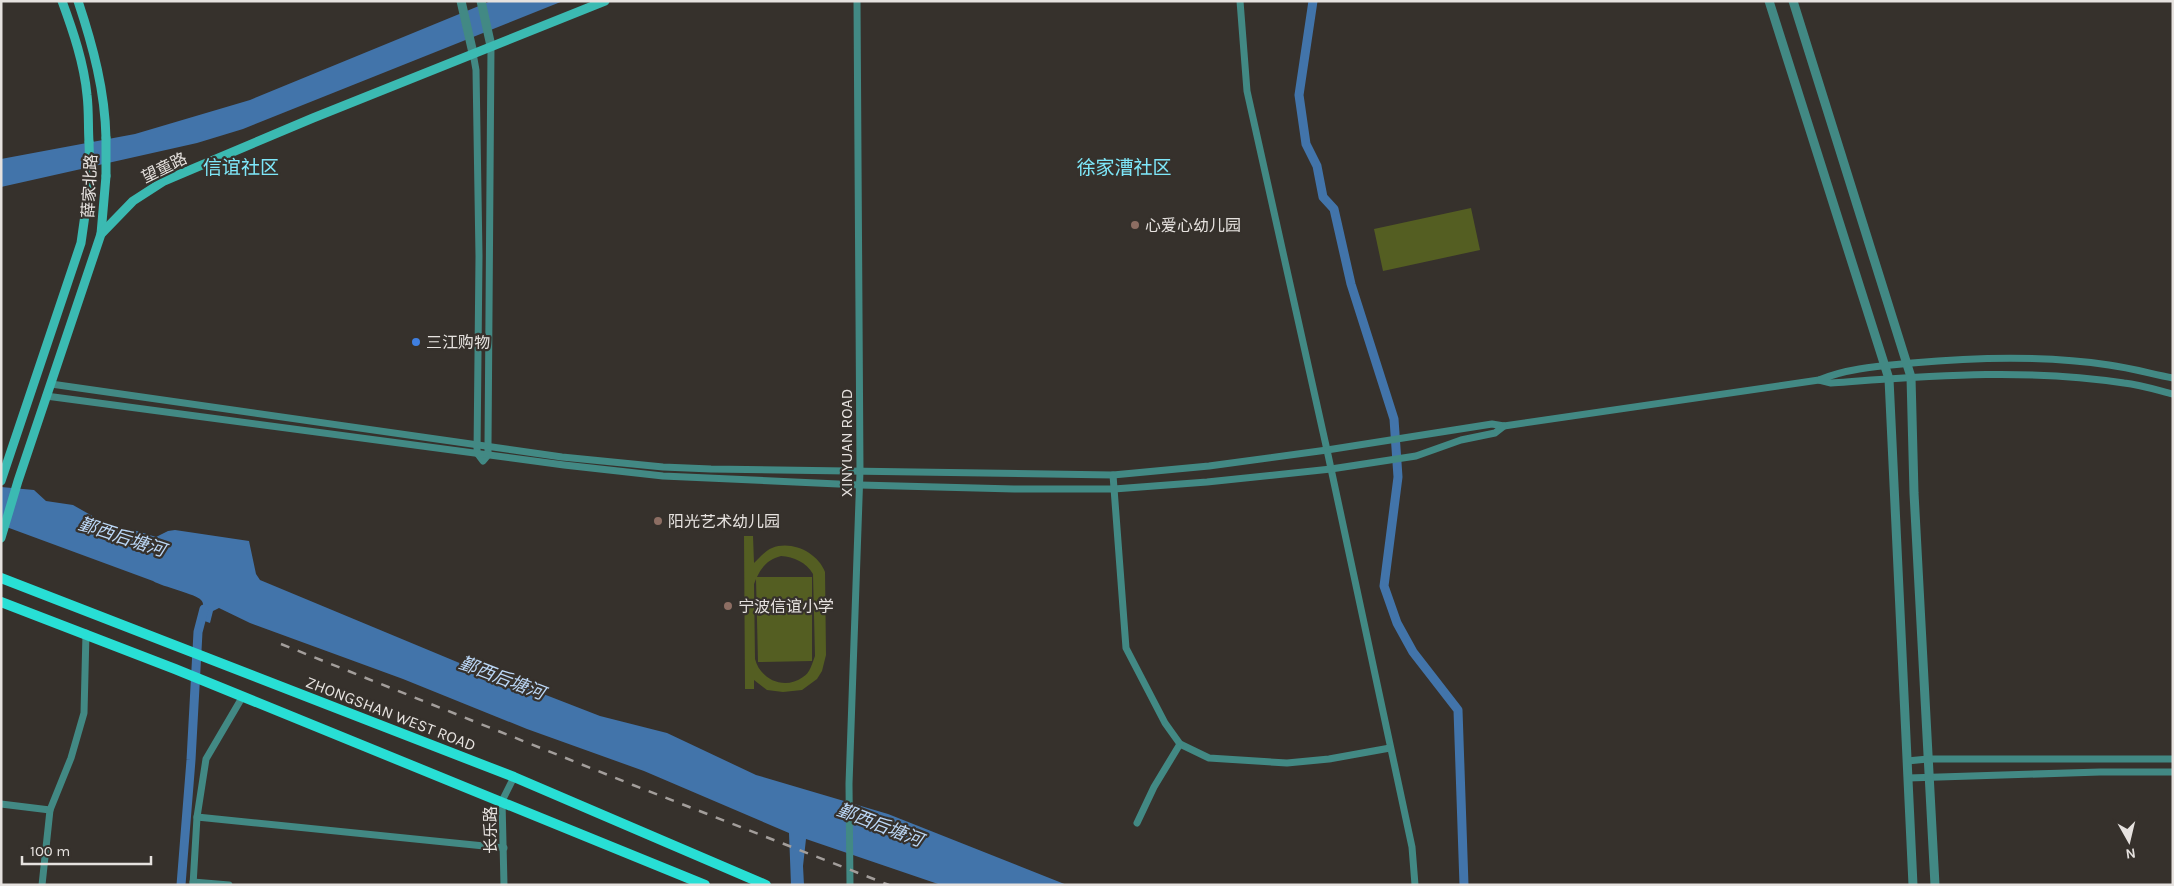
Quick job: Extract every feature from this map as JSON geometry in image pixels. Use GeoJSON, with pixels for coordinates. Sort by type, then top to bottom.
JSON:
{"type":"FeatureCollection","features":[{"type":"Feature","properties":{"kind":"main road","name":"薛家北路"},"geometry":{"type":"LineString","coordinates":[[2,479],[81,243],[86,218],[90,180],[87,95],[71,26],[62,1]]}},
{"type":"Feature","properties":{"kind":"main road","name":"薛家北路"},"geometry":{"type":"LineString","coordinates":[[78,1],[90,36],[99,72],[106,115],[106,176],[101,234]]}},
{"type":"Feature","properties":{"kind":"main road","name":"望童路"},"geometry":{"type":"LineString","coordinates":[[2,537],[18,481],[101,234],[132,201],[164,181],[473,53],[605,1]]}},
{"type":"Feature","properties":{"kind":"main road","name":"ZHONGSHAN WEST ROAD"},"geometry":{"type":"LineString","coordinates":[[1,578],[514,777],[766,885]]}},
{"type":"Feature","properties":{"kind":"main road"},"geometry":{"type":"LineString","coordinates":[[1,602],[243,696],[705,885]]}},
{"type":"Feature","properties":{"kind":"street"},"geometry":{"type":"LineString","coordinates":[[461,1],[476,70],[479,256],[477,453]]}},
{"type":"Feature","properties":{"kind":"street","name":"XINYUAN ROAD"},"geometry":{"type":"LineString","coordinates":[[850,885],[849,784],[860,485],[857,1]]}},
{"type":"Feature","properties":{"kind":"street"},"geometry":{"type":"LineString","coordinates":[[1240,1],[1247,91],[1327,450],[1412,847],[1415,885]]}},
{"type":"Feature","properties":{"kind":"street"},"geometry":{"type":"LineString","coordinates":[[1769,1],[1889,379],[1913,885]]}},
{"type":"Feature","properties":{"kind":"street"},"geometry":{"type":"LineString","coordinates":[[1793,1],[1911,377],[1914,493],[1935,885]]}},
{"type":"Feature","properties":{"kind":"street"},"geometry":{"type":"LineString","coordinates":[[482,6],[491,46],[488,455]]}},
{"type":"Feature","properties":{"kind":"street"},"geometry":{"type":"LineString","coordinates":[[51,384],[562,457],[662,467],[1112,475],[1209,466],[1492,424],[1504,426],[1819,380],[1832,375],[1908,363],[1955,359],[2029,358],[2110,365],[2173,378]]}},
{"type":"Feature","properties":{"kind":"street"},"geometry":{"type":"LineString","coordinates":[[1819,380],[1831,383],[2004,373],[2061,375],[2127,383],[2173,394]]}},
{"type":"Feature","properties":{"kind":"street"},"geometry":{"type":"LineString","coordinates":[[46,396],[488,455],[663,476],[860,485],[1114,490],[1206,482],[1331,469],[1416,456],[1461,440],[1495,433],[1504,426]]}},
{"type":"Feature","properties":{"kind":"street"},"geometry":{"type":"LineString","coordinates":[[1112,475],[1126,648],[1165,723],[1180,744],[1210,758],[1287,763],[1329,759],[1390,748]]}},
{"type":"Feature","properties":{"kind":"street"},"geometry":{"type":"LineString","coordinates":[[42,885],[50,810],[71,758],[84,713],[86,634]]}},
{"type":"Feature","properties":{"kind":"street"},"geometry":{"type":"LineString","coordinates":[[228,885],[193,883],[197,817],[206,759],[243,696]]}},
{"type":"Feature","properties":{"kind":"street"},"geometry":{"type":"LineString","coordinates":[[1138,823],[1154,787],[1180,744]]}},
{"type":"Feature","properties":{"kind":"street"},"geometry":{"type":"LineString","coordinates":[[1907,761],[1928,759],[2173,760]]}},
{"type":"Feature","properties":{"kind":"street"},"geometry":{"type":"LineString","coordinates":[[1908,778],[2100,772],[2173,772]]}},
{"type":"Feature","properties":{"kind":"street","name":"长乐路"},"geometry":{"type":"LineString","coordinates":[[504,885],[502,802],[514,777]]}},
{"type":"Feature","properties":{"kind":"street"},"geometry":{"type":"LineString","coordinates":[[1,804],[50,810]]}},
{"type":"Feature","properties":{"kind":"street"},"geometry":{"type":"LineString","coordinates":[[197,817],[504,848]]}},
{"type":"Feature","properties":{"kind":"green space"},"geometry":{"type":"Polygon","coordinates":[[[1471,208],[1480,250],[1383,271],[1374,229],[1471,208]]]}},
{"type":"Feature","properties":{"kind":"green space"},"geometry":{"type":"Polygon","coordinates":[[[744,536],[753,536],[754,563],[769,549],[788,546],[803,550],[817,559],[822,565],[825,572],[826,655],[822,671],[817,679],[802,690],[783,692],[767,690],[754,680],[754,689],[745,689],[744,536]],[[781,556],[769,561],[757,577],[812,577],[812,661],[758,662],[756,579],[754,584],[755,659],[767,677],[781,683],[796,681],[805,675],[815,656],[813,574],[803,563],[781,556]]]}},
{"type":"Feature","properties":{"kind":"water"},"geometry":{"type":"Polygon","coordinates":[[[491,1],[563,1],[243,129],[197,143],[1,187],[1,159],[135,134],[250,100],[491,1]]]}},
{"type":"Feature","properties":{"kind":"water","name":"鄞西后塘河"},"geometry":{"type":"Polygon","coordinates":[[[1,487],[34,490],[46,501],[73,505],[110,526],[156,537],[175,530],[249,541],[256,574],[260,580],[515,686],[533,690],[600,716],[667,733],[756,775],[888,814],[1067,885],[941,885],[806,839],[803,866],[804,885],[791,885],[789,833],[644,771],[527,729],[403,679],[250,623],[219,608],[213,611],[210,623],[199,619],[203,610],[203,604],[201,600],[193,595],[1,525],[1,487]]]}},
{"type":"Feature","properties":{"kind":"waterway"},"geometry":{"type":"LineString","coordinates":[[1313,1],[1299,95],[1306,144],[1317,166],[1323,197],[1334,209],[1351,284],[1394,419],[1398,477],[1384,586],[1397,623],[1413,652],[1458,710],[1464,885]]}},
{"type":"Feature","properties":{"kind":"waterway"},"geometry":{"type":"LineString","coordinates":[[181,885],[191,760],[198,632],[204,609]]}},
{"type":"Feature","properties":{"kind":"railway"},"geometry":{"type":"LineString","coordinates":[[281,644],[889,885]]}},
{"type":"Feature","properties":{"kind":"place","name":"心爱心幼儿园"},"geometry":{"type":"Point","coordinates":[1135,225]}},
{"type":"Feature","properties":{"kind":"place","name":"三江购物"},"geometry":{"type":"Point","coordinates":[416,342]}},
{"type":"Feature","properties":{"kind":"place","name":"阳光艺术幼儿园"},"geometry":{"type":"Point","coordinates":[658,521]}},
{"type":"Feature","properties":{"kind":"place","name":"宁波信谊小学"},"geometry":{"type":"Point","coordinates":[728,606]}},
{"type":"Feature","properties":{"kind":"district","name":"信谊社区"},"geometry":{"type":"Point","coordinates":[241,167]}},
{"type":"Feature","properties":{"kind":"district","name":"徐家漕社区"},"geometry":{"type":"Point","coordinates":[1124,167]}}]}
